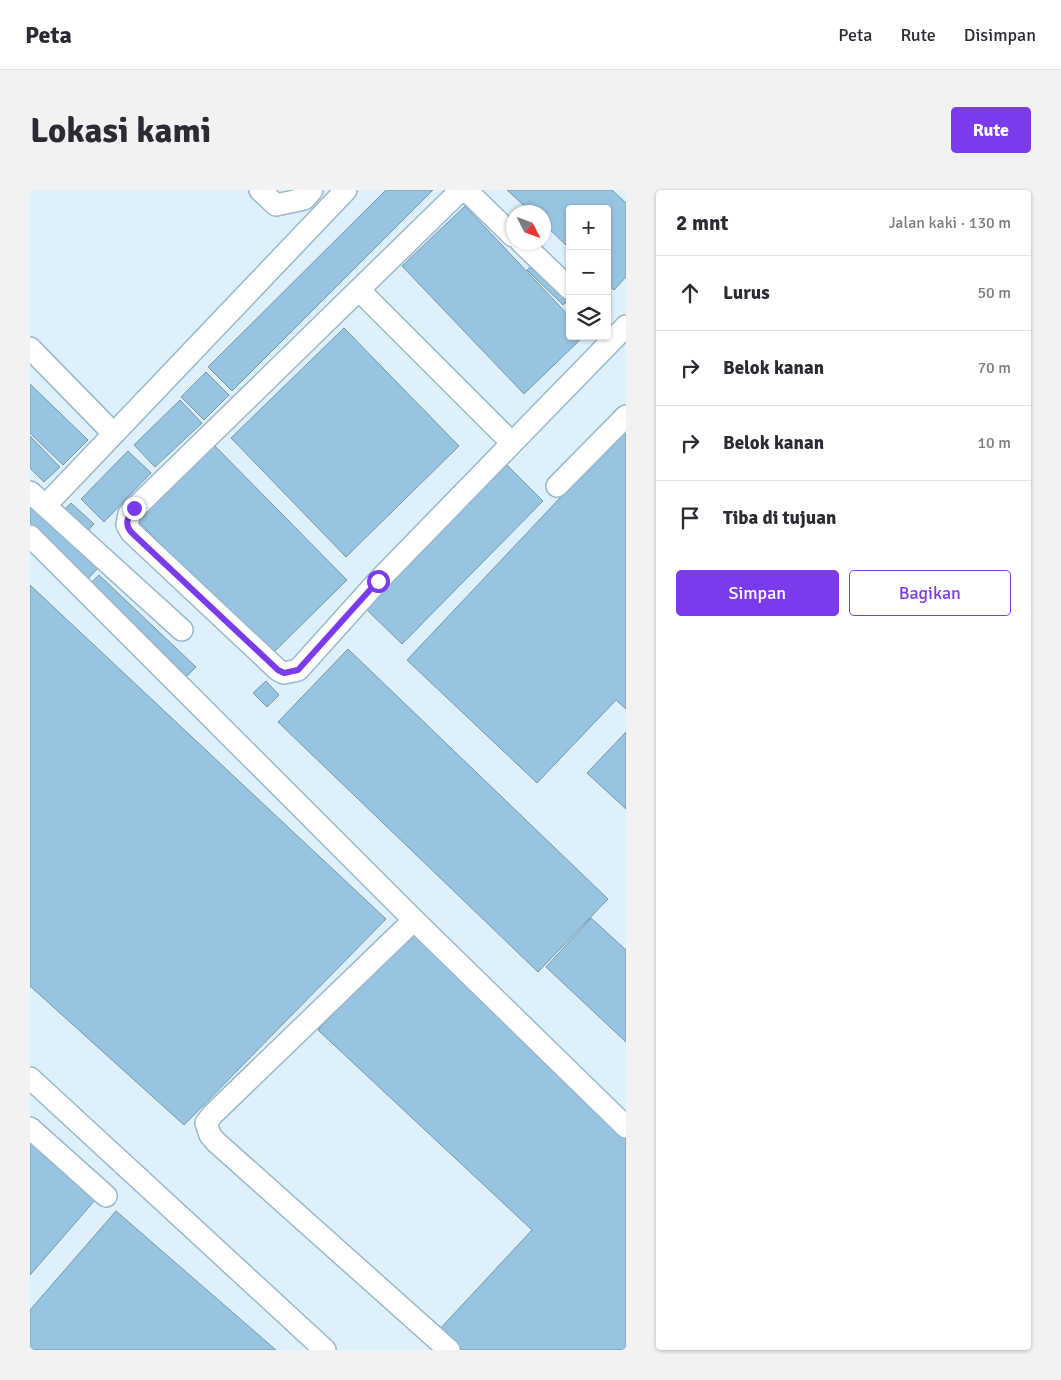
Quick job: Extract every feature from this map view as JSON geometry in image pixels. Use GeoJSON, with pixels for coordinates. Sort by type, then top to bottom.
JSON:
{"type":"FeatureCollection","features":[{"type":"Feature","properties":{"kind":"lane"},"geometry":{"type":"LineString","coordinates":[[260,190],[276,205],[304,199],[312,190]]}},
{"type":"Feature","properties":{"kind":"lane"},"geometry":{"type":"LineString","coordinates":[[182,630],[37,499],[114,434],[346,190]]}},
{"type":"Feature","properties":{"kind":"lane"},"geometry":{"type":"LineString","coordinates":[[461,190],[129,514],[127,525],[131,532],[278,670],[284,673],[298,670],[378,581],[512,443],[617,329]]}},
{"type":"Feature","properties":{"kind":"lane"},"geometry":{"type":"LineString","coordinates":[[466,190],[506,228]]}},
{"type":"Feature","properties":{"kind":"lane"},"geometry":{"type":"LineString","coordinates":[[529,250],[566,285]]}},
{"type":"Feature","properties":{"kind":"lane"},"geometry":{"type":"LineString","coordinates":[[359,290],[512,443]]}},
{"type":"Feature","properties":{"kind":"lane"},"geometry":{"type":"LineString","coordinates":[[32,354],[114,434]]}},
{"type":"Feature","properties":{"kind":"lane"},"geometry":{"type":"LineString","coordinates":[[557,486],[626,416]]}},
{"type":"Feature","properties":{"kind":"lane"},"geometry":{"type":"LineString","coordinates":[[30,536],[414,920],[626,1126]]}},
{"type":"Feature","properties":{"kind":"lane"},"geometry":{"type":"LineString","coordinates":[[414,920],[213,1114],[206,1123],[210,1135],[216,1142],[449,1350]]}},
{"type":"Feature","properties":{"kind":"lane"},"geometry":{"type":"LineString","coordinates":[[30,1078],[325,1350]]}},
{"type":"Feature","properties":{"kind":"lane"},"geometry":{"type":"LineString","coordinates":[[30,1128],[106,1196]]}},
{"type":"Feature","properties":{"kind":"building"},"geometry":{"type":"Polygon","coordinates":[[[386,190],[433,190],[232,391],[208,367],[386,190]]]}},
{"type":"Feature","properties":{"kind":"building"},"geometry":{"type":"Polygon","coordinates":[[[507,190],[612,190],[626,203],[626,277],[614,290],[611,287],[611,205],[566,205],[566,245],[551,231],[551,205],[523,205],[507,190]]]}},
{"type":"Feature","properties":{"kind":"building"},"geometry":{"type":"Polygon","coordinates":[[[465,206],[566,313],[566,340],[580,340],[524,394],[402,266],[465,206]]]}},
{"type":"Feature","properties":{"kind":"building"},"geometry":{"type":"Polygon","coordinates":[[[536,261],[566,294],[566,302],[563,305],[527,270],[536,261]]]}},
{"type":"Feature","properties":{"kind":"building"},"geometry":{"type":"Polygon","coordinates":[[[344,328],[459,446],[346,557],[231,438],[344,328]]]}},
{"type":"Feature","properties":{"kind":"building"},"geometry":{"type":"Polygon","coordinates":[[[206,372],[229,395],[204,420],[181,397],[206,372]]]}},
{"type":"Feature","properties":{"kind":"building"},"geometry":{"type":"Polygon","coordinates":[[[30,384],[88,440],[63,465],[30,433],[30,384]]]}},
{"type":"Feature","properties":{"kind":"building"},"geometry":{"type":"Polygon","coordinates":[[[180,400],[202,423],[155,467],[134,445],[180,400]]]}},
{"type":"Feature","properties":{"kind":"building"},"geometry":{"type":"Polygon","coordinates":[[[626,428],[626,709],[616,700],[537,783],[407,660],[626,428]]]}},
{"type":"Feature","properties":{"kind":"building"},"geometry":{"type":"Polygon","coordinates":[[[30,436],[60,467],[44,482],[30,468],[30,436]]]}},
{"type":"Feature","properties":{"kind":"building"},"geometry":{"type":"Polygon","coordinates":[[[209,440],[347,580],[271,655],[133,516],[209,440]]]}},
{"type":"Feature","properties":{"kind":"building"},"geometry":{"type":"Polygon","coordinates":[[[128,451],[151,473],[104,522],[81,499],[128,451]]]}},
{"type":"Feature","properties":{"kind":"building"},"geometry":{"type":"Polygon","coordinates":[[[507,465],[543,501],[402,644],[365,608],[507,465]]]}},
{"type":"Feature","properties":{"kind":"building"},"geometry":{"type":"Polygon","coordinates":[[[30,502],[98,568],[85,582],[30,529],[30,502]]]}},
{"type":"Feature","properties":{"kind":"building"},"geometry":{"type":"Polygon","coordinates":[[[71,503],[94,524],[84,535],[61,513],[71,503]]]}},
{"type":"Feature","properties":{"kind":"building"},"geometry":{"type":"Polygon","coordinates":[[[99,575],[196,667],[184,679],[87,587],[99,575]]]}},
{"type":"Feature","properties":{"kind":"building"},"geometry":{"type":"Polygon","coordinates":[[[30,585],[386,919],[184,1125],[30,986],[30,585]]]}},
{"type":"Feature","properties":{"kind":"building"},"geometry":{"type":"Polygon","coordinates":[[[348,649],[608,899],[538,972],[278,722],[348,649]]]}},
{"type":"Feature","properties":{"kind":"building"},"geometry":{"type":"Polygon","coordinates":[[[266,681],[279,695],[267,707],[253,693],[266,681]]]}},
{"type":"Feature","properties":{"kind":"building"},"geometry":{"type":"Polygon","coordinates":[[[626,732],[626,809],[587,773],[626,732]]]}},
{"type":"Feature","properties":{"kind":"building"},"geometry":{"type":"Polygon","coordinates":[[[591,918],[626,950],[626,1042],[546,967],[591,918]]]}},
{"type":"Feature","properties":{"kind":"building"},"geometry":{"type":"Polygon","coordinates":[[[412,930],[626,1140],[626,1347],[623,1350],[457,1350],[437,1332],[532,1230],[318,1030],[412,930]]]}},
{"type":"Feature","properties":{"kind":"building"},"geometry":{"type":"Polygon","coordinates":[[[30,1142],[96,1199],[30,1275],[30,1142]]]}},
{"type":"Feature","properties":{"kind":"building"},"geometry":{"type":"Polygon","coordinates":[[[116,1211],[276,1350],[30,1350],[30,1310],[116,1211]]]}},
{"type":"Feature","properties":{"kind":"route"},"geometry":{"type":"LineString","coordinates":[[134,508],[129,514],[127,521],[131,532],[278,670],[284,673],[298,670],[378,581]]}}]}
